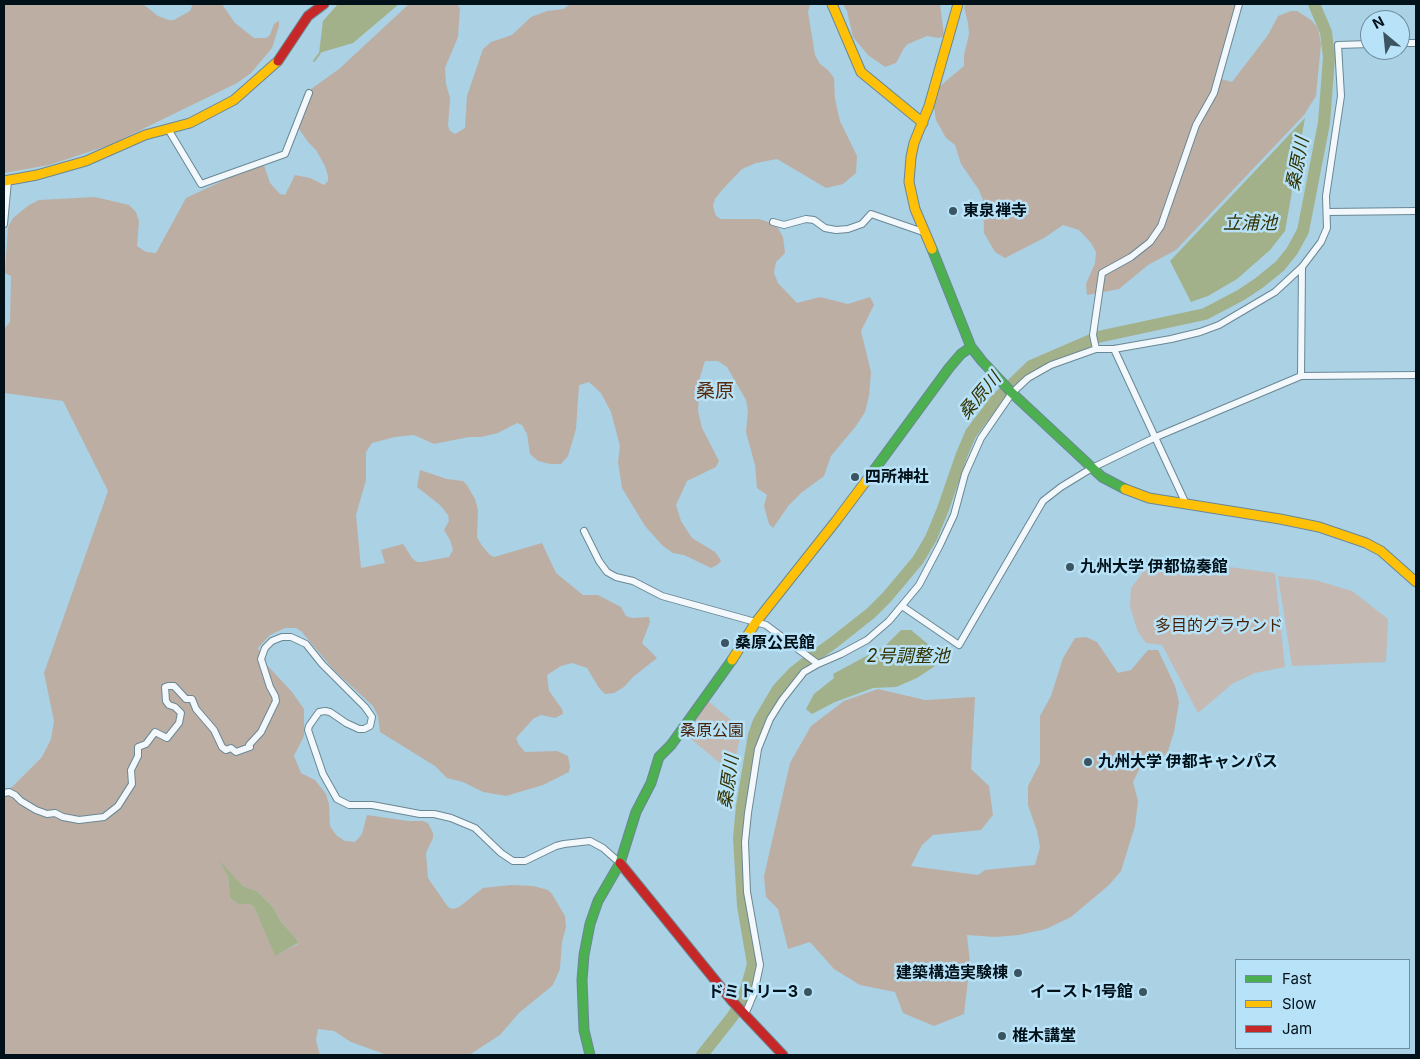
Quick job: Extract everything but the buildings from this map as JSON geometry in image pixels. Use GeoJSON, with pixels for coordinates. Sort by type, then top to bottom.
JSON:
{"type":"FeatureCollection","features":[{"type":"Feature","properties":{"kind":"street"},"geometry":{"type":"LineString","coordinates":[[4,224],[6,181],[37,175],[86,161],[145,135],[190,123],[234,100],[280,59],[308,16],[324,4]]}},
{"type":"Feature","properties":{"kind":"street"},"geometry":{"type":"LineString","coordinates":[[832,4],[861,72],[922,123]]}},
{"type":"Feature","properties":{"kind":"street"},"geometry":{"type":"LineString","coordinates":[[958,4],[911,157],[909,182],[915,209],[948,286],[971,347],[1001,382],[1092,468],[1102,477],[1130,492],[1149,498],[1319,527],[1366,543],[1380,551],[1416,582]]}},
{"type":"Feature","properties":{"kind":"street"},"geometry":{"type":"LineString","coordinates":[[952,28],[958,21],[962,4]]}},
{"type":"Feature","properties":{"kind":"street"},"geometry":{"type":"LineString","coordinates":[[1096,350],[1093,335],[1102,273],[1131,257],[1150,242],[1161,226],[1196,125],[1214,93],[1239,4]]}},
{"type":"Feature","properties":{"kind":"street"},"geometry":{"type":"LineString","coordinates":[[743,1012],[754,993],[760,965],[747,892],[746,842],[748,813],[758,749],[770,719],[782,700],[804,672],[816,663],[841,654],[867,640],[889,621],[919,585],[954,515],[965,474],[973,454],[994,417],[1012,393],[1028,378],[1051,365],[1096,350],[1114,349],[1171,339],[1219,325],[1275,292],[1302,267],[1321,242],[1327,228],[1326,196],[1342,96],[1338,45],[1360,44]]}},
{"type":"Feature","properties":{"kind":"street"},"geometry":{"type":"LineString","coordinates":[[168,129],[201,184],[285,154],[309,93]]}},
{"type":"Feature","properties":{"kind":"street"},"geometry":{"type":"LineString","coordinates":[[1327,212],[1416,211]]}},
{"type":"Feature","properties":{"kind":"street"},"geometry":{"type":"LineString","coordinates":[[773,222],[788,224],[806,219],[814,220],[825,228],[836,230],[848,229],[862,224],[871,214],[926,233]]}},
{"type":"Feature","properties":{"kind":"street"},"geometry":{"type":"LineString","coordinates":[[1301,376],[1302,267]]}},
{"type":"Feature","properties":{"kind":"street"},"geometry":{"type":"LineString","coordinates":[[590,1055],[584,1030],[582,980],[590,924],[598,901],[620,863],[636,812],[651,783],[659,757],[671,745],[756,622],[836,521],[949,368],[961,354],[971,347]]}},
{"type":"Feature","properties":{"kind":"street"},"geometry":{"type":"LineString","coordinates":[[1114,349],[1186,504]]}},
{"type":"Feature","properties":{"kind":"street"},"geometry":{"type":"LineString","coordinates":[[902,606],[958,645],[1043,501],[1060,487],[1092,468],[1156,437],[1301,376],[1416,375]]}},
{"type":"Feature","properties":{"kind":"street"},"geometry":{"type":"LineString","coordinates":[[584,531],[599,561],[608,572],[616,577],[632,581],[662,596],[766,625],[816,663]]}},
{"type":"Feature","properties":{"kind":"street"},"geometry":{"type":"LineString","coordinates":[[4,794],[9,792],[28,806],[45,813],[55,813],[63,817],[79,820],[104,816],[118,806],[132,784],[131,770],[138,756],[138,747],[146,744],[156,732],[168,738],[179,723],[181,713],[176,707],[169,705],[166,701],[165,687],[168,686],[174,686],[186,699],[192,698],[196,709],[214,730],[222,747],[226,750],[231,748],[236,752],[250,747],[249,745],[261,732],[276,701],[276,696],[270,687],[261,659],[272,641],[282,637],[291,637],[306,644],[322,664],[365,707],[372,717],[370,726],[360,729],[325,711],[319,712],[309,726],[308,730],[323,774],[337,799],[349,805],[372,805],[451,818],[475,828],[501,853],[513,861],[525,861],[564,844],[590,841],[604,848],[620,863],[734,1003],[783,1055]]}},
{"type":"Feature","properties":{"kind":"green space","name":"多目的グラウンド"},"geometry":{"type":"Polygon","coordinates":[[[1183,561],[1275,573],[1285,667],[1255,673],[1232,684],[1198,713],[1162,645],[1146,643],[1138,632],[1130,607],[1131,588],[1143,572],[1160,563],[1183,561]]]}},
{"type":"Feature","properties":{"kind":"green space"},"geometry":{"type":"Polygon","coordinates":[[[1278,576],[1315,580],[1352,591],[1388,619],[1386,662],[1292,666],[1278,576]]]}},
{"type":"Feature","properties":{"kind":"green space","name":"桑原公園"},"geometry":{"type":"Polygon","coordinates":[[[708,701],[742,729],[732,773],[686,735],[708,701]]]}},
{"type":"Feature","properties":{"kind":"shaded area"},"geometry":{"type":"Polygon","coordinates":[[[4,4],[143,4],[158,16],[174,20],[190,11],[193,4],[222,4],[235,23],[254,38],[266,38],[270,35],[274,24],[279,21],[279,26],[272,48],[251,73],[237,83],[110,145],[49,165],[4,173],[4,4]]]}},
{"type":"Feature","properties":{"kind":"shaded area"},"geometry":{"type":"Polygon","coordinates":[[[409,4],[457,4],[460,8],[458,37],[445,68],[446,84],[450,98],[448,126],[450,131],[455,134],[465,128],[467,96],[483,49],[491,42],[512,35],[531,17],[547,11],[563,9],[571,4],[810,4],[808,12],[815,55],[820,64],[834,78],[835,99],[840,121],[857,156],[856,173],[843,184],[826,188],[777,159],[756,163],[742,169],[722,190],[715,199],[713,206],[716,216],[721,219],[759,219],[774,224],[778,228],[783,237],[785,253],[776,262],[774,273],[778,283],[797,303],[820,297],[848,304],[870,297],[874,305],[861,331],[871,372],[869,396],[865,412],[831,456],[824,476],[801,493],[789,505],[773,528],[769,524],[764,506],[767,495],[757,488],[755,465],[746,432],[748,411],[746,400],[727,367],[718,361],[705,361],[700,377],[698,411],[702,428],[719,461],[716,467],[687,481],[676,505],[681,521],[692,538],[715,552],[721,561],[711,568],[684,555],[673,553],[663,546],[645,526],[622,488],[618,462],[620,446],[611,412],[601,393],[589,382],[579,385],[576,429],[568,456],[561,464],[538,461],[530,454],[527,434],[522,425],[517,423],[498,433],[434,444],[414,435],[395,437],[372,443],[366,452],[366,480],[356,515],[361,568],[385,563],[381,550],[403,544],[417,562],[449,557],[453,550],[444,530],[449,521],[448,515],[440,505],[417,487],[420,470],[447,479],[463,481],[467,485],[475,499],[478,510],[477,537],[490,555],[494,557],[542,543],[556,573],[583,595],[598,595],[621,607],[626,616],[632,618],[649,617],[650,622],[642,643],[657,658],[633,677],[624,687],[614,693],[605,694],[599,688],[587,668],[572,663],[561,666],[547,675],[549,691],[562,709],[563,714],[555,718],[541,715],[533,719],[516,738],[525,752],[557,751],[568,756],[569,772],[543,785],[506,796],[483,792],[463,782],[447,778],[435,766],[380,732],[378,716],[373,706],[334,670],[301,631],[296,628],[285,628],[270,635],[258,648],[265,663],[292,692],[304,709],[304,736],[294,756],[301,773],[315,780],[326,794],[329,804],[330,826],[336,835],[345,841],[355,842],[362,834],[367,815],[428,823],[433,833],[433,838],[426,853],[428,878],[448,907],[453,909],[459,907],[483,888],[511,885],[533,886],[548,890],[552,894],[565,916],[566,927],[562,942],[560,969],[553,985],[519,1013],[500,1035],[469,1055],[387,1055],[351,1042],[334,1031],[318,1029],[316,1040],[320,1055],[4,1055],[4,790],[12,787],[42,757],[51,739],[54,721],[44,673],[108,491],[63,401],[4,393],[4,329],[10,322],[11,276],[5,273],[8,227],[13,218],[29,205],[39,200],[95,197],[129,205],[136,212],[139,221],[137,246],[146,252],[156,253],[186,198],[263,162],[270,183],[280,194],[285,195],[295,175],[310,178],[324,185],[328,181],[325,166],[316,150],[297,126],[297,121],[304,94],[339,69],[409,4]],[[221,863],[228,877],[230,898],[238,904],[249,904],[254,907],[275,955],[298,944],[296,938],[282,923],[272,906],[257,891],[243,886],[221,863]]]}},
{"type":"Feature","properties":{"kind":"shaded area"},"geometry":{"type":"Polygon","coordinates":[[[843,4],[940,4],[944,36],[939,38],[927,36],[908,44],[896,63],[885,67],[868,55],[853,37],[847,11],[843,4]]]}},
{"type":"Feature","properties":{"kind":"shaded area"},"geometry":{"type":"Polygon","coordinates":[[[966,4],[1243,4],[1218,78],[1232,82],[1268,35],[1278,16],[1291,11],[1297,11],[1311,20],[1318,28],[1321,44],[1316,96],[1304,115],[1176,250],[1148,265],[1119,289],[1087,295],[1086,284],[1095,263],[1096,252],[1091,243],[1079,230],[1063,225],[1044,238],[1005,258],[995,252],[984,233],[983,200],[979,190],[961,164],[955,145],[946,138],[936,120],[935,97],[940,86],[964,66],[964,55],[969,34],[964,7],[966,4]]]}},
{"type":"Feature","properties":{"kind":"shaded area"},"geometry":{"type":"Polygon","coordinates":[[[1086,637],[1097,642],[1118,673],[1131,670],[1148,650],[1158,650],[1175,686],[1179,702],[1174,732],[1168,751],[1161,760],[1151,757],[1143,762],[1133,782],[1138,801],[1135,826],[1121,871],[1109,885],[1071,917],[1046,929],[1019,935],[995,937],[967,935],[970,963],[964,1014],[934,1026],[903,1013],[895,992],[860,985],[834,969],[810,942],[788,949],[778,909],[766,897],[764,876],[790,763],[811,726],[844,701],[878,689],[925,700],[975,697],[971,769],[989,786],[993,815],[981,830],[933,835],[922,845],[911,866],[978,875],[985,870],[1035,865],[1040,847],[1037,831],[1028,805],[1028,786],[1040,763],[1040,716],[1051,696],[1063,658],[1075,638],[1086,637]]]}},
{"type":"Feature","properties":{"kind":"water"},"geometry":{"type":"Polygon","coordinates":[[[338,4],[399,4],[353,43],[319,53],[323,21],[338,4]]]}},
{"type":"Feature","properties":{"kind":"water","name":"立浦池"},"geometry":{"type":"Polygon","coordinates":[[[1305,118],[1285,231],[1270,250],[1237,279],[1208,296],[1191,302],[1170,261],[1305,118]]]}},
{"type":"Feature","properties":{"kind":"water","name":"2号調整池"},"geometry":{"type":"Polygon","coordinates":[[[901,630],[911,630],[935,650],[935,666],[917,678],[896,687],[873,688],[835,702],[812,714],[806,709],[814,694],[834,678],[833,674],[885,646],[901,630]]]}},
{"type":"Feature","properties":{"kind":"water"},"geometry":{"type":"Polygon","coordinates":[[[219,860],[243,886],[257,891],[272,906],[282,923],[296,938],[298,943],[275,956],[254,907],[249,904],[238,904],[230,898],[228,877],[219,860]]]}},
{"type":"Feature","properties":{"kind":"waterway","name":"桑原川"},"geometry":{"type":"LineString","coordinates":[[702,1055],[743,1000],[753,964],[743,906],[739,838],[742,806],[754,735],[759,721],[778,689],[793,673],[871,613],[918,560],[931,538],[971,433],[997,399],[1031,366],[1098,337],[1205,314],[1259,283],[1280,266],[1292,251],[1303,231],[1324,123],[1329,57],[1326,32],[1314,4]]}},
{"type":"Feature","properties":{"kind":"waterway"},"geometry":{"type":"LineString","coordinates":[[314,61],[320,53]]}},
{"type":"Feature","properties":{"kind":"traffic: fast"},"geometry":{"type":"LineString","coordinates":[[932,249],[971,347],[982,361],[1012,393],[1102,477],[1125,489]]}},
{"type":"Feature","properties":{"kind":"traffic: fast"},"geometry":{"type":"LineString","coordinates":[[869,477],[949,368],[961,354],[971,347]]}},
{"type":"Feature","properties":{"kind":"traffic: fast"},"geometry":{"type":"LineString","coordinates":[[590,1055],[584,1030],[582,980],[584,955],[590,924],[598,901],[620,863],[636,812],[651,783],[659,757],[671,745],[732,660]]}},
{"type":"Feature","properties":{"kind":"traffic: slow"},"geometry":{"type":"LineString","coordinates":[[832,4],[861,72],[923,123]]}},
{"type":"Feature","properties":{"kind":"traffic: slow"},"geometry":{"type":"LineString","coordinates":[[932,249],[915,209],[909,182],[911,157],[914,143],[929,106],[958,4]]}},
{"type":"Feature","properties":{"kind":"traffic: slow"},"geometry":{"type":"LineString","coordinates":[[4,181],[37,175],[86,161],[145,135],[190,123],[234,100],[278,61]]}},
{"type":"Feature","properties":{"kind":"traffic: slow"},"geometry":{"type":"LineString","coordinates":[[732,660],[756,622],[869,477]]}},
{"type":"Feature","properties":{"kind":"traffic: slow"},"geometry":{"type":"LineString","coordinates":[[1125,489],[1149,498],[1319,527],[1366,543],[1381,551],[1416,582]]}},
{"type":"Feature","properties":{"kind":"traffic: jam"},"geometry":{"type":"LineString","coordinates":[[278,61],[308,16],[324,4]]}},
{"type":"Feature","properties":{"kind":"traffic: jam"},"geometry":{"type":"LineString","coordinates":[[620,863],[732,1001],[783,1055]]}},
{"type":"Feature","properties":{"kind":"place","name":"東泉禅寺"},"geometry":{"type":"Point","coordinates":[953,211]}},
{"type":"Feature","properties":{"kind":"place","name":"四所神社"},"geometry":{"type":"Point","coordinates":[855,477]}},
{"type":"Feature","properties":{"kind":"place","name":"九州大学 伊都協奏館"},"geometry":{"type":"Point","coordinates":[1070,567]}},
{"type":"Feature","properties":{"kind":"place","name":"桑原公民館"},"geometry":{"type":"Point","coordinates":[725,643]}},
{"type":"Feature","properties":{"kind":"place","name":"九州大学 伊都キャンパス"},"geometry":{"type":"Point","coordinates":[1088,762]}},
{"type":"Feature","properties":{"kind":"place","name":"建築構造実験棟"},"geometry":{"type":"Point","coordinates":[1018,973]}},
{"type":"Feature","properties":{"kind":"place","name":"ドミトリー3"},"geometry":{"type":"Point","coordinates":[808,992]}},
{"type":"Feature","properties":{"kind":"place","name":"イースト1号館"},"geometry":{"type":"Point","coordinates":[1143,992]}},
{"type":"Feature","properties":{"kind":"place","name":"椎木講堂"},"geometry":{"type":"Point","coordinates":[1002,1036]}},
{"type":"Feature","properties":{"kind":"district","name":"桑原"},"geometry":{"type":"Point","coordinates":[715,391]}}]}
